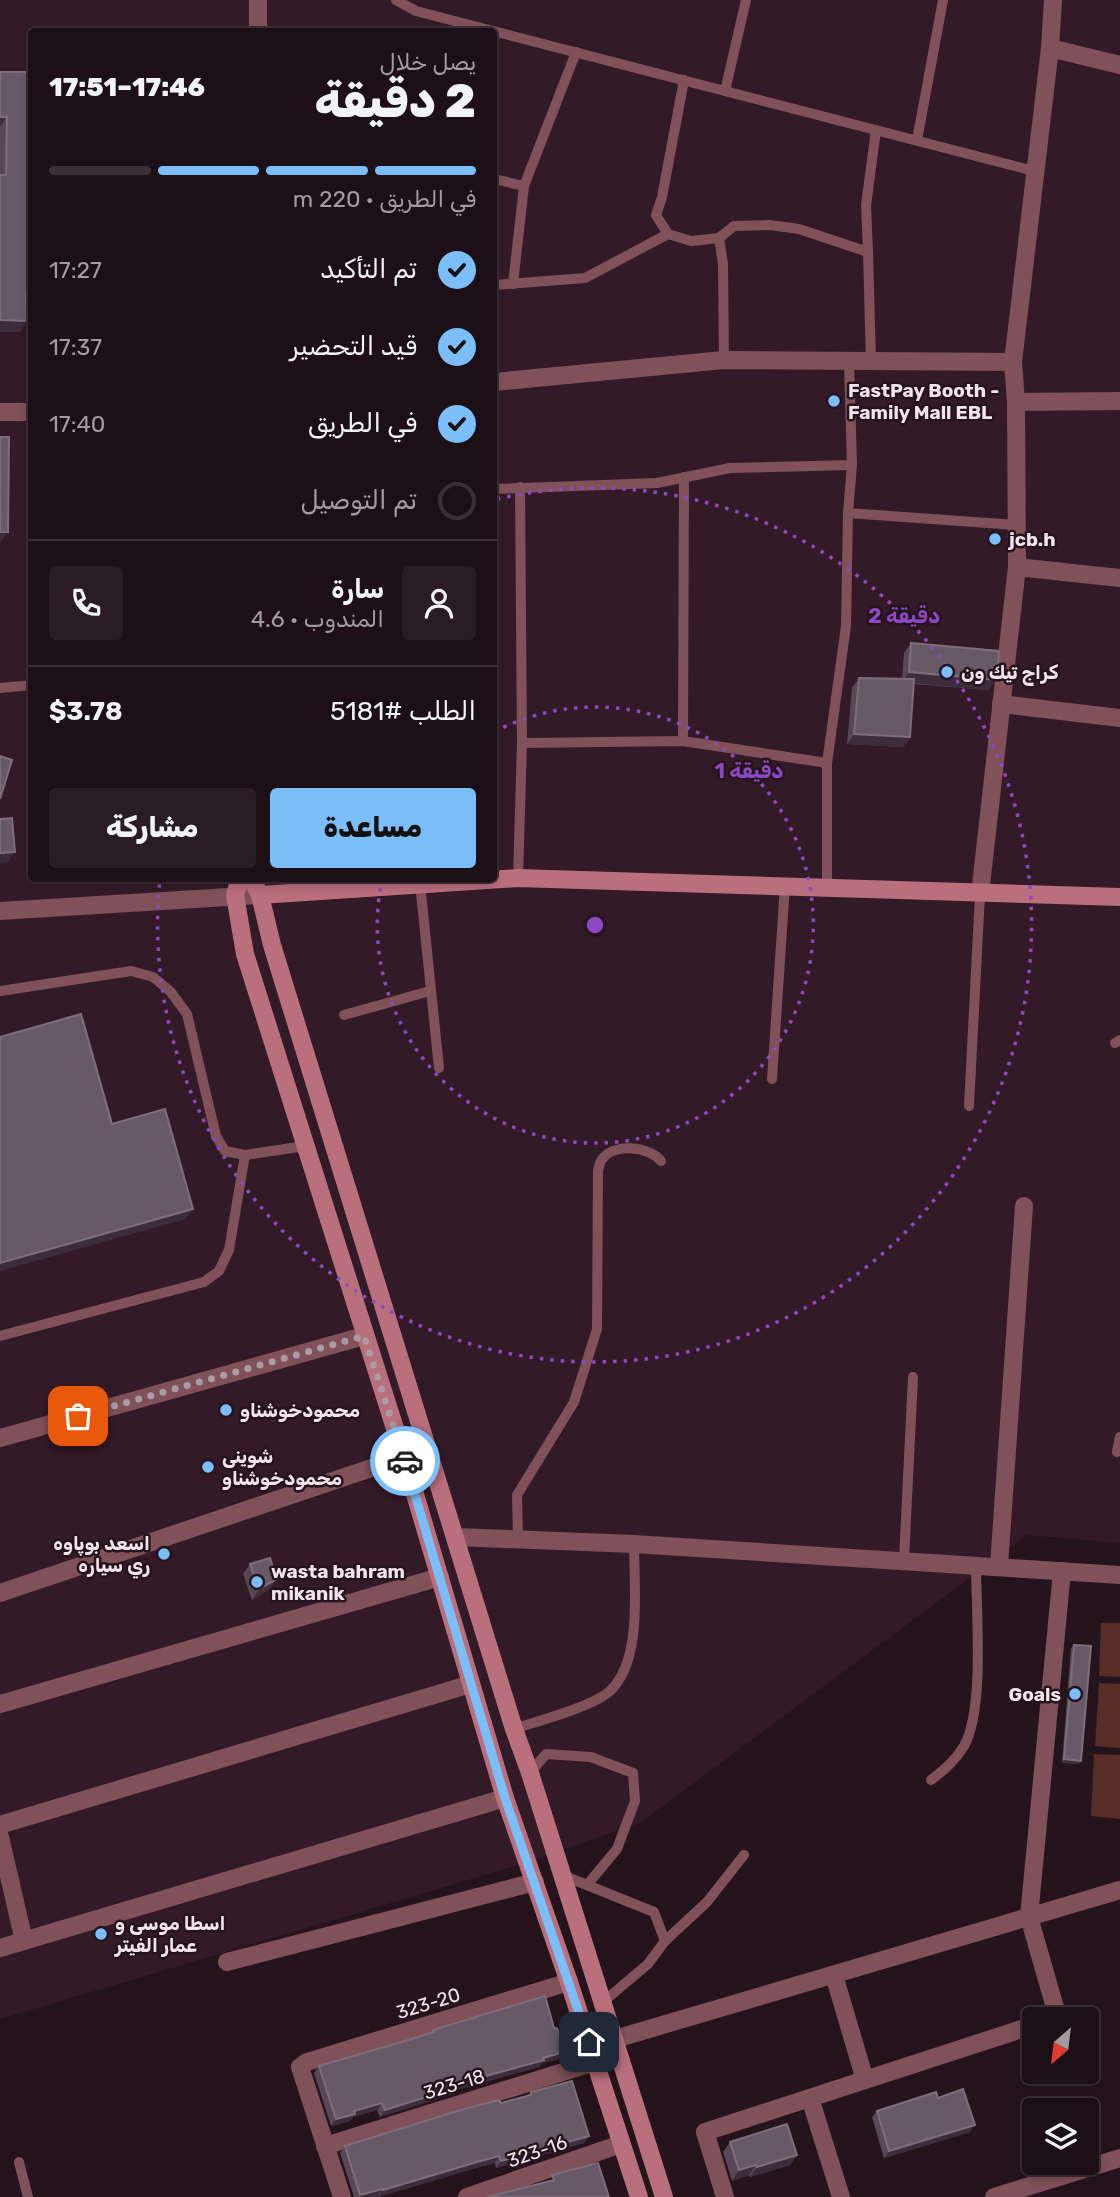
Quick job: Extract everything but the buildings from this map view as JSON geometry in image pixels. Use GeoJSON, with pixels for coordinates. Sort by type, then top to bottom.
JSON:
{"type":"FeatureCollection","features":[{"type":"Feature","properties":{"kind":"street"},"geometry":{"type":"LineString","coordinates":[[258,0],[258,28]]}},
{"type":"Feature","properties":{"kind":"street"},"geometry":{"type":"LineString","coordinates":[[980,894],[1017,567],[1016,402],[1013,362],[1050,48],[1053,0]]}},
{"type":"Feature","properties":{"kind":"street"},"geometry":{"type":"LineString","coordinates":[[1050,48],[1120,65]]}},
{"type":"Feature","properties":{"kind":"street"},"geometry":{"type":"LineString","coordinates":[[497,382],[724,360],[1013,362]]}},
{"type":"Feature","properties":{"kind":"street"},"geometry":{"type":"LineString","coordinates":[[1016,402],[1120,401]]}},
{"type":"Feature","properties":{"kind":"street"},"geometry":{"type":"LineString","coordinates":[[0,412],[28,412]]}},
{"type":"Feature","properties":{"kind":"street"},"geometry":{"type":"LineString","coordinates":[[1017,567],[1120,578]]}},
{"type":"Feature","properties":{"kind":"street"},"geometry":{"type":"LineString","coordinates":[[1001,704],[1120,718]]}},
{"type":"Feature","properties":{"kind":"street"},"geometry":{"type":"LineString","coordinates":[[497,879],[785,885],[1120,897]]}},
{"type":"Feature","properties":{"kind":"street"},"geometry":{"type":"LineString","coordinates":[[253,882],[260,895],[272,945],[514,1729],[664,2197]]}},
{"type":"Feature","properties":{"kind":"street"},"geometry":{"type":"LineString","coordinates":[[0,911],[238,887],[260,895],[440,882]]}},
{"type":"Feature","properties":{"kind":"street"},"geometry":{"type":"LineString","coordinates":[[238,887],[245,954],[404,1457],[505,1798],[639,2197]]}},
{"type":"Feature","properties":{"kind":"street"},"geometry":{"type":"LineString","coordinates":[[245,954],[272,945]]}},
{"type":"Feature","properties":{"kind":"street"},"geometry":{"type":"LineString","coordinates":[[999,1566],[1024,1206]]}},
{"type":"Feature","properties":{"kind":"street"},"geometry":{"type":"LineString","coordinates":[[0,1438],[364,1336]]}},
{"type":"Feature","properties":{"kind":"street"},"geometry":{"type":"LineString","coordinates":[[0,1592],[404,1457]]}},
{"type":"Feature","properties":{"kind":"street"},"geometry":{"type":"LineString","coordinates":[[456,1537],[634,1544],[1120,1575]]}},
{"type":"Feature","properties":{"kind":"street"},"geometry":{"type":"LineString","coordinates":[[1055,2007],[1029,1917],[1062,1571]]}},
{"type":"Feature","properties":{"kind":"street"},"geometry":{"type":"LineString","coordinates":[[0,1704],[440,1577]]}},
{"type":"Feature","properties":{"kind":"street"},"geometry":{"type":"LineString","coordinates":[[0,1825],[471,1684]]}},
{"type":"Feature","properties":{"kind":"street"},"geometry":{"type":"LineString","coordinates":[[0,1948],[505,1798]]}},
{"type":"Feature","properties":{"kind":"street"},"geometry":{"type":"LineString","coordinates":[[522,1844],[549,1836]]}},
{"type":"Feature","properties":{"kind":"street"},"geometry":{"type":"LineString","coordinates":[[0,1837],[24,1941]]}},
{"type":"Feature","properties":{"kind":"street"},"geometry":{"type":"LineString","coordinates":[[228,1962],[535,1882]]}},
{"type":"Feature","properties":{"kind":"street"},"geometry":{"type":"LineString","coordinates":[[615,2039],[1029,1917],[1119,1894]]}},
{"type":"Feature","properties":{"kind":"street"},"geometry":{"type":"LineString","coordinates":[[834,1975],[865,2080]]}},
{"type":"Feature","properties":{"kind":"street","name":"323-20"},"geometry":{"type":"LineString","coordinates":[[325,2146],[300,2067],[307,2062],[569,1982]]}},
{"type":"Feature","properties":{"kind":"street"},"geometry":{"type":"LineString","coordinates":[[725,2197],[705,2132],[1022,2029]]}},
{"type":"Feature","properties":{"kind":"street","name":"323-18"},"geometry":{"type":"LineString","coordinates":[[325,2146],[595,2062]]}},
{"type":"Feature","properties":{"kind":"street"},"geometry":{"type":"LineString","coordinates":[[810,2098],[841,2197]]}},
{"type":"Feature","properties":{"kind":"street","name":"323-16"},"geometry":{"type":"LineString","coordinates":[[467,2197],[621,2144]]}},
{"type":"Feature","properties":{"kind":"street"},"geometry":{"type":"LineString","coordinates":[[325,2146],[342,2197]]}},
{"type":"Feature","properties":{"kind":"street"},"geometry":{"type":"LineString","coordinates":[[993,2197],[1120,2158]]}},
{"type":"Feature","properties":{"kind":"lane"},"geometry":{"type":"LineString","coordinates":[[396,0],[416,11],[482,28]]}},
{"type":"Feature","properties":{"kind":"lane"},"geometry":{"type":"LineString","coordinates":[[724,91],[746,0]]}},
{"type":"Feature","properties":{"kind":"lane"},"geometry":{"type":"LineString","coordinates":[[917,140],[943,0]]}},
{"type":"Feature","properties":{"kind":"lane"},"geometry":{"type":"LineString","coordinates":[[497,32],[1034,171]]}},
{"type":"Feature","properties":{"kind":"lane"},"geometry":{"type":"LineString","coordinates":[[513,284],[524,186],[576,52]]}},
{"type":"Feature","properties":{"kind":"lane"},"geometry":{"type":"LineString","coordinates":[[684,80],[662,197],[656,215],[668,234],[691,241],[719,238],[734,226],[769,225],[799,229],[868,252]]}},
{"type":"Feature","properties":{"kind":"lane"},"geometry":{"type":"LineString","coordinates":[[872,362],[866,205],[876,130]]}},
{"type":"Feature","properties":{"kind":"lane"},"geometry":{"type":"LineString","coordinates":[[497,180],[524,186]]}},
{"type":"Feature","properties":{"kind":"lane"},"geometry":{"type":"LineString","coordinates":[[497,285],[585,278],[668,234]]}},
{"type":"Feature","properties":{"kind":"lane"},"geometry":{"type":"LineString","coordinates":[[719,238],[723,264],[724,360]]}},
{"type":"Feature","properties":{"kind":"lane"},"geometry":{"type":"LineString","coordinates":[[827,888],[827,763],[846,626],[848,513],[852,465],[849,362]]}},
{"type":"Feature","properties":{"kind":"lane"},"geometry":{"type":"LineString","coordinates":[[497,489],[657,483],[730,468],[852,465]]}},
{"type":"Feature","properties":{"kind":"lane"},"geometry":{"type":"LineString","coordinates":[[683,741],[684,477]]}},
{"type":"Feature","properties":{"kind":"lane"},"geometry":{"type":"LineString","coordinates":[[518,878],[522,743],[520,487]]}},
{"type":"Feature","properties":{"kind":"lane"},"geometry":{"type":"LineString","coordinates":[[848,513],[1016,525]]}},
{"type":"Feature","properties":{"kind":"lane"},"geometry":{"type":"LineString","coordinates":[[0,688],[28,685]]}},
{"type":"Feature","properties":{"kind":"lane"},"geometry":{"type":"LineString","coordinates":[[522,743],[683,741],[827,763]]}},
{"type":"Feature","properties":{"kind":"lane"},"geometry":{"type":"LineString","coordinates":[[420,883],[439,1068]]}},
{"type":"Feature","properties":{"kind":"lane"},"geometry":{"type":"LineString","coordinates":[[772,1079],[785,885]]}},
{"type":"Feature","properties":{"kind":"lane"},"geometry":{"type":"LineString","coordinates":[[969,1107],[980,894]]}},
{"type":"Feature","properties":{"kind":"lane"},"geometry":{"type":"LineString","coordinates":[[0,991],[131,971],[153,977],[170,991],[187,1014],[216,1136],[225,1151],[245,1155],[305,1146]]}},
{"type":"Feature","properties":{"kind":"lane"},"geometry":{"type":"LineString","coordinates":[[344,1015],[430,991]]}},
{"type":"Feature","properties":{"kind":"lane"},"geometry":{"type":"LineString","coordinates":[[519,1539],[517,1495],[574,1402],[597,1329],[598,1171],[602,1159],[611,1151],[628,1148],[656,1154],[661,1161]]}},
{"type":"Feature","properties":{"kind":"lane"},"geometry":{"type":"LineString","coordinates":[[0,1336],[204,1282],[219,1271],[229,1250],[245,1155]]}},
{"type":"Feature","properties":{"kind":"lane"},"geometry":{"type":"LineString","coordinates":[[904,1560],[913,1377]]}},
{"type":"Feature","properties":{"kind":"lane"},"geometry":{"type":"LineString","coordinates":[[1117,1452],[1120,1437]]}},
{"type":"Feature","properties":{"kind":"lane"},"geometry":{"type":"LineString","coordinates":[[514,1729],[580,1707],[609,1691],[618,1679],[629,1659],[634,1638],[634,1544]]}},
{"type":"Feature","properties":{"kind":"lane"},"geometry":{"type":"LineString","coordinates":[[931,1780],[952,1763],[965,1744],[974,1714],[975,1565]]}},
{"type":"Feature","properties":{"kind":"lane"},"geometry":{"type":"LineString","coordinates":[[530,1773],[546,1754],[591,1757],[633,1773],[635,1801],[617,1849],[587,1885]]}},
{"type":"Feature","properties":{"kind":"lane"},"geometry":{"type":"LineString","coordinates":[[603,2002],[648,1964],[665,1941],[707,1902],[744,1855]]}},
{"type":"Feature","properties":{"kind":"lane"},"geometry":{"type":"LineString","coordinates":[[562,1875],[654,1912],[665,1941]]}},
{"type":"Feature","properties":{"kind":"lane"},"geometry":{"type":"LineString","coordinates":[[19,2162],[28,2197]]}},
{"type":"Feature","properties":{"kind":"shaded area"},"geometry":{"type":"Polygon","coordinates":[[[0,0],[1120,0],[1120,1543],[1027,1535],[640,1823],[512,1867],[0,2019],[0,0]]]}},
{"type":"Feature","properties":{"kind":"shaded area"},"geometry":{"type":"Polygon","coordinates":[[[1101,1623],[1120,1623],[1120,1677],[1099,1676],[1101,1623]]]}},
{"type":"Feature","properties":{"kind":"shaded area"},"geometry":{"type":"Polygon","coordinates":[[[1099,1683],[1120,1684],[1120,1748],[1095,1746],[1099,1683]]]}},
{"type":"Feature","properties":{"kind":"shaded area"},"geometry":{"type":"Polygon","coordinates":[[[1094,1754],[1120,1755],[1120,1819],[1091,1816],[1094,1754]]]}},
{"type":"Feature","properties":{"kind":"way so far"},"geometry":{"type":"LineString","coordinates":[[78,1416],[364,1336],[405,1461]]}},
{"type":"Feature","properties":{"kind":"place","name":"FastPay Booth - Family Mall EBL"},"geometry":{"type":"Point","coordinates":[834,401]}},
{"type":"Feature","properties":{"kind":"place","name":"jcb.h"},"geometry":{"type":"Point","coordinates":[995,539]}},
{"type":"Feature","properties":{"kind":"place","name":"كراج تيك ون"},"geometry":{"type":"Point","coordinates":[947,672]}},
{"type":"Feature","properties":{"kind":"place","name":"محمودخوشناو"},"geometry":{"type":"Point","coordinates":[226,1410]}},
{"type":"Feature","properties":{"kind":"place","name":"شوينى محمودخوشناو"},"geometry":{"type":"Point","coordinates":[208,1467]}},
{"type":"Feature","properties":{"kind":"place","name":"اسعد بوپاوه ري سياره"},"geometry":{"type":"Point","coordinates":[164,1554]}},
{"type":"Feature","properties":{"kind":"place","name":"wasta bahram mikanik"},"geometry":{"type":"Point","coordinates":[257,1582]}},
{"type":"Feature","properties":{"kind":"place","name":"Goals"},"geometry":{"type":"Point","coordinates":[1075,1694]}},
{"type":"Feature","properties":{"kind":"place","name":"اسطا موسى و عمار الفيتر"},"geometry":{"type":"Point","coordinates":[101,1934]}},
{"type":"Feature","properties":{"kind":"route"},"geometry":{"type":"LineString","coordinates":[[405,1461],[505,1798],[589,2042]]}}]}
